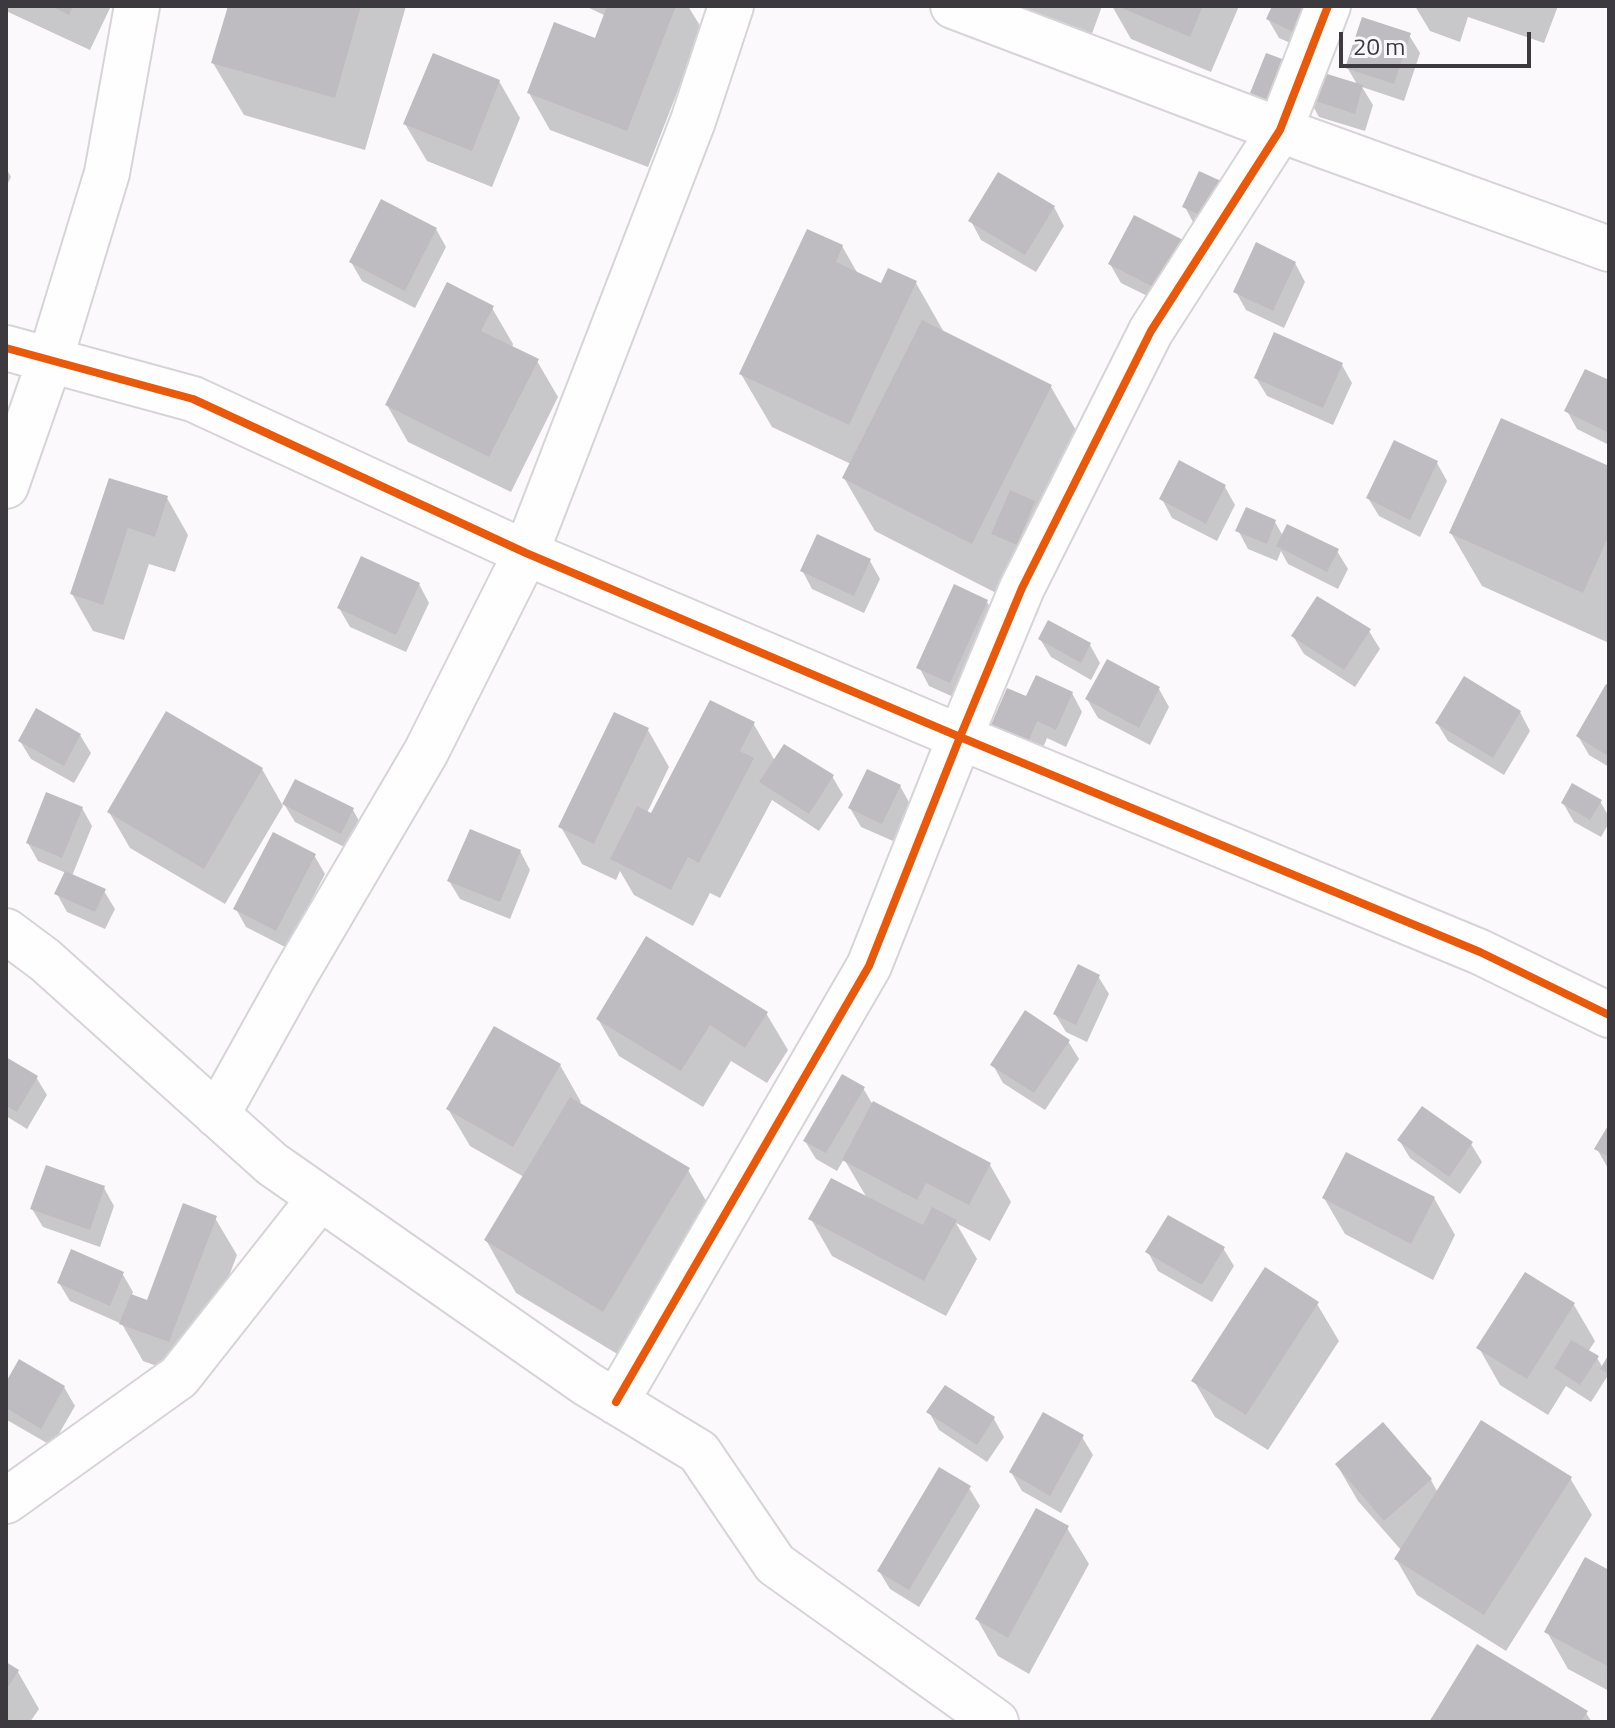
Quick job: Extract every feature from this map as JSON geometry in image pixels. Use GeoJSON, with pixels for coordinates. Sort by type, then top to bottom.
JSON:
{"type":"FeatureCollection","features":[{"type":"Feature","properties":{"kind":"street"},"geometry":{"type":"LineString","coordinates":[[6,486],[50,360],[107,173],[137,6]]}},
{"type":"Feature","properties":{"kind":"street"},"geometry":{"type":"LineString","coordinates":[[217,1115],[426,752],[526,553],[693,121],[731,6]]}},
{"type":"Feature","properties":{"kind":"street"},"geometry":{"type":"LineString","coordinates":[[953,6],[1280,130],[1609,249]]}},
{"type":"Feature","properties":{"kind":"street"},"geometry":{"type":"LineString","coordinates":[[616,1402],[869,966],[1022,588],[1151,331],[1280,130],[1328,6]]}},
{"type":"Feature","properties":{"kind":"street"},"geometry":{"type":"LineString","coordinates":[[6,348],[193,399],[526,553],[1480,952],[1609,1015]]}},
{"type":"Feature","properties":{"kind":"street"},"geometry":{"type":"LineString","coordinates":[[6,931],[45,960],[272,1164],[616,1402],[699,1452],[775,1564],[996,1722]]}},
{"type":"Feature","properties":{"kind":"street"},"geometry":{"type":"LineString","coordinates":[[6,1501],[179,1377],[320,1198]]}},
{"type":"Feature","properties":{"kind":"building"},"geometry":{"type":"Polygon","coordinates":[[[51,6],[73,6],[69,15],[51,6]]]}},
{"type":"Feature","properties":{"kind":"building"},"geometry":{"type":"Polygon","coordinates":[[[228,6],[361,6],[335,98],[211,63],[228,6]]]}},
{"type":"Feature","properties":{"kind":"building"},"geometry":{"type":"Polygon","coordinates":[[[607,6],[676,6],[627,131],[527,93],[554,22],[595,38],[607,6]]]}},
{"type":"Feature","properties":{"kind":"building"},"geometry":{"type":"Polygon","coordinates":[[[1117,6],[1203,6],[1190,37],[1117,6]]]}},
{"type":"Feature","properties":{"kind":"building"},"geometry":{"type":"Polygon","coordinates":[[[1272,6],[1316,6],[1302,36],[1266,19],[1272,6]]]}},
{"type":"Feature","properties":{"kind":"building"},"geometry":{"type":"Polygon","coordinates":[[[1362,17],[1411,33],[1394,84],[1345,68],[1362,17]]]}},
{"type":"Feature","properties":{"kind":"building"},"geometry":{"type":"Polygon","coordinates":[[[433,53],[500,80],[472,151],[403,124],[433,53]]]}},
{"type":"Feature","properties":{"kind":"building"},"geometry":{"type":"Polygon","coordinates":[[[1266,53],[1301,66],[1285,107],[1250,93],[1266,53]]]}},
{"type":"Feature","properties":{"kind":"building"},"geometry":{"type":"Polygon","coordinates":[[[1314,70],[1363,85],[1355,114],[1306,98],[1314,70]]]}},
{"type":"Feature","properties":{"kind":"building"},"geometry":{"type":"Polygon","coordinates":[[[1199,171],[1232,186],[1216,222],[1182,207],[1199,171]]]}},
{"type":"Feature","properties":{"kind":"building"},"geometry":{"type":"Polygon","coordinates":[[[998,172],[1055,206],[1025,255],[968,221],[998,172]]]}},
{"type":"Feature","properties":{"kind":"building"},"geometry":{"type":"Polygon","coordinates":[[[381,199],[437,228],[405,291],[349,262],[381,199]]]}},
{"type":"Feature","properties":{"kind":"building"},"geometry":{"type":"Polygon","coordinates":[[[1134,215],[1193,245],[1167,294],[1108,264],[1134,215]]]}},
{"type":"Feature","properties":{"kind":"building"},"geometry":{"type":"Polygon","coordinates":[[[807,229],[843,245],[836,262],[881,283],[888,268],[917,281],[849,425],[739,374],[807,229]]]}},
{"type":"Feature","properties":{"kind":"building"},"geometry":{"type":"Polygon","coordinates":[[[1256,242],[1296,262],[1273,311],[1233,292],[1256,242]]]}},
{"type":"Feature","properties":{"kind":"building"},"geometry":{"type":"Polygon","coordinates":[[[447,282],[494,306],[481,331],[539,359],[489,457],[385,405],[447,282]]]}},
{"type":"Feature","properties":{"kind":"building"},"geometry":{"type":"Polygon","coordinates":[[[922,320],[1052,385],[972,544],[842,478],[922,320]]]}},
{"type":"Feature","properties":{"kind":"building"},"geometry":{"type":"Polygon","coordinates":[[[1274,332],[1343,363],[1323,408],[1254,378],[1274,332]]]}},
{"type":"Feature","properties":{"kind":"building"},"geometry":{"type":"Polygon","coordinates":[[[1585,369],[1609,380],[1609,433],[1564,411],[1585,369]]]}},
{"type":"Feature","properties":{"kind":"building"},"geometry":{"type":"Polygon","coordinates":[[[1501,418],[1609,466],[1609,535],[1583,593],[1449,533],[1501,418]]]}},
{"type":"Feature","properties":{"kind":"building"},"geometry":{"type":"Polygon","coordinates":[[[1394,440],[1438,461],[1410,520],[1366,498],[1394,440]]]}},
{"type":"Feature","properties":{"kind":"building"},"geometry":{"type":"Polygon","coordinates":[[[1179,460],[1226,485],[1206,524],[1159,499],[1179,460]]]}},
{"type":"Feature","properties":{"kind":"building"},"geometry":{"type":"Polygon","coordinates":[[[109,478],[168,496],[155,537],[128,528],[103,605],[70,594],[109,478]]]}},
{"type":"Feature","properties":{"kind":"building"},"geometry":{"type":"Polygon","coordinates":[[[1010,490],[1035,501],[1017,545],[991,534],[1010,490]]]}},
{"type":"Feature","properties":{"kind":"building"},"geometry":{"type":"Polygon","coordinates":[[[1246,507],[1276,520],[1267,544],[1235,531],[1246,507]]]}},
{"type":"Feature","properties":{"kind":"building"},"geometry":{"type":"Polygon","coordinates":[[[1287,524],[1339,549],[1327,572],[1276,546],[1287,524]]]}},
{"type":"Feature","properties":{"kind":"building"},"geometry":{"type":"Polygon","coordinates":[[[817,534],[871,559],[854,596],[800,571],[817,534]]]}},
{"type":"Feature","properties":{"kind":"building"},"geometry":{"type":"Polygon","coordinates":[[[361,556],[420,583],[396,635],[337,608],[361,556]]]}},
{"type":"Feature","properties":{"kind":"building"},"geometry":{"type":"Polygon","coordinates":[[[954,584],[988,600],[950,683],[916,668],[954,584]]]}},
{"type":"Feature","properties":{"kind":"building"},"geometry":{"type":"Polygon","coordinates":[[[1317,596],[1371,629],[1344,670],[1291,636],[1317,596]]]}},
{"type":"Feature","properties":{"kind":"building"},"geometry":{"type":"Polygon","coordinates":[[[1048,620],[1091,643],[1081,663],[1038,639],[1048,620]]]}},
{"type":"Feature","properties":{"kind":"building"},"geometry":{"type":"Polygon","coordinates":[[[1107,659],[1160,687],[1139,728],[1085,699],[1107,659]]]}},
{"type":"Feature","properties":{"kind":"building"},"geometry":{"type":"Polygon","coordinates":[[[1036,675],[1073,692],[1056,730],[1037,721],[1028,743],[990,727],[1007,688],[1026,696],[1036,675]]]}},
{"type":"Feature","properties":{"kind":"building"},"geometry":{"type":"Polygon","coordinates":[[[1464,676],[1521,711],[1493,758],[1435,723],[1464,676]]]}},
{"type":"Feature","properties":{"kind":"building"},"geometry":{"type":"Polygon","coordinates":[[[1606,684],[1609,686],[1608,756],[1576,736],[1606,684]]]}},
{"type":"Feature","properties":{"kind":"building"},"geometry":{"type":"Polygon","coordinates":[[[710,700],[755,722],[740,751],[754,758],[699,863],[688,857],[671,890],[610,859],[637,806],[651,813],[710,700]]]}},
{"type":"Feature","properties":{"kind":"building"},"geometry":{"type":"Polygon","coordinates":[[[36,708],[81,734],[64,766],[18,741],[36,708]]]}},
{"type":"Feature","properties":{"kind":"building"},"geometry":{"type":"Polygon","coordinates":[[[166,711],[263,768],[204,869],[107,812],[166,711]]]}},
{"type":"Feature","properties":{"kind":"building"},"geometry":{"type":"Polygon","coordinates":[[[614,712],[649,728],[594,844],[558,827],[614,712]]]}},
{"type":"Feature","properties":{"kind":"building"},"geometry":{"type":"Polygon","coordinates":[[[784,744],[834,775],[809,814],[759,782],[784,744]]]}},
{"type":"Feature","properties":{"kind":"building"},"geometry":{"type":"Polygon","coordinates":[[[867,769],[901,785],[882,824],[848,808],[867,769]]]}},
{"type":"Feature","properties":{"kind":"building"},"geometry":{"type":"Polygon","coordinates":[[[295,779],[354,808],[341,834],[282,804],[295,779]]]}},
{"type":"Feature","properties":{"kind":"building"},"geometry":{"type":"Polygon","coordinates":[[[1572,783],[1602,800],[1590,820],[1561,803],[1572,783]]]}},
{"type":"Feature","properties":{"kind":"building"},"geometry":{"type":"Polygon","coordinates":[[[46,792],[83,807],[62,858],[26,843],[46,792]]]}},
{"type":"Feature","properties":{"kind":"building"},"geometry":{"type":"Polygon","coordinates":[[[470,829],[521,850],[500,902],[447,881],[470,829]]]}},
{"type":"Feature","properties":{"kind":"building"},"geometry":{"type":"Polygon","coordinates":[[[273,832],[316,854],[276,931],[233,909],[273,832]]]}},
{"type":"Feature","properties":{"kind":"building"},"geometry":{"type":"Polygon","coordinates":[[[65,871],[106,889],[95,912],[54,894],[65,871]]]}},
{"type":"Feature","properties":{"kind":"building"},"geometry":{"type":"Polygon","coordinates":[[[646,936],[768,1012],[745,1048],[710,1025],[681,1071],[596,1019],[646,936]]]}},
{"type":"Feature","properties":{"kind":"building"},"geometry":{"type":"Polygon","coordinates":[[[1078,964],[1100,975],[1076,1025],[1053,1014],[1078,964]]]}},
{"type":"Feature","properties":{"kind":"building"},"geometry":{"type":"Polygon","coordinates":[[[1025,1010],[1070,1040],[1034,1093],[990,1065],[1025,1010]]]}},
{"type":"Feature","properties":{"kind":"building"},"geometry":{"type":"Polygon","coordinates":[[[494,1026],[561,1064],[513,1147],[446,1109],[494,1026]]]}},
{"type":"Feature","properties":{"kind":"building"},"geometry":{"type":"Polygon","coordinates":[[[6,1057],[38,1076],[17,1112],[6,1106],[6,1057]]]}},
{"type":"Feature","properties":{"kind":"building"},"geometry":{"type":"Polygon","coordinates":[[[842,1074],[865,1087],[826,1153],[803,1141],[842,1074]]]}},
{"type":"Feature","properties":{"kind":"building"},"geometry":{"type":"Polygon","coordinates":[[[570,1097],[690,1168],[603,1312],[484,1240],[570,1097]]]}},
{"type":"Feature","properties":{"kind":"building"},"geometry":{"type":"Polygon","coordinates":[[[873,1101],[991,1163],[969,1205],[926,1183],[917,1200],[842,1160],[873,1101]]]}},
{"type":"Feature","properties":{"kind":"building"},"geometry":{"type":"Polygon","coordinates":[[[1422,1106],[1473,1142],[1449,1177],[1397,1140],[1422,1106]]]}},
{"type":"Feature","properties":{"kind":"building"},"geometry":{"type":"Polygon","coordinates":[[[1609,1124],[1609,1157],[1594,1149],[1609,1124]]]}},
{"type":"Feature","properties":{"kind":"building"},"geometry":{"type":"Polygon","coordinates":[[[1346,1152],[1435,1197],[1411,1244],[1322,1198],[1346,1152]]]}},
{"type":"Feature","properties":{"kind":"building"},"geometry":{"type":"Polygon","coordinates":[[[46,1165],[105,1186],[90,1230],[30,1209],[46,1165]]]}},
{"type":"Feature","properties":{"kind":"building"},"geometry":{"type":"Polygon","coordinates":[[[831,1178],[923,1225],[932,1207],[957,1220],[924,1281],[808,1219],[831,1178]]]}},
{"type":"Feature","properties":{"kind":"building"},"geometry":{"type":"Polygon","coordinates":[[[183,1203],[217,1216],[169,1342],[119,1324],[131,1294],[147,1300],[183,1203]]]}},
{"type":"Feature","properties":{"kind":"building"},"geometry":{"type":"Polygon","coordinates":[[[1168,1215],[1225,1247],[1202,1285],[1145,1252],[1168,1215]]]}},
{"type":"Feature","properties":{"kind":"building"},"geometry":{"type":"Polygon","coordinates":[[[71,1249],[124,1272],[110,1306],[57,1283],[71,1249]]]}},
{"type":"Feature","properties":{"kind":"building"},"geometry":{"type":"Polygon","coordinates":[[[1265,1267],[1319,1302],[1246,1415],[1191,1381],[1265,1267]]]}},
{"type":"Feature","properties":{"kind":"building"},"geometry":{"type":"Polygon","coordinates":[[[1525,1272],[1575,1303],[1527,1379],[1476,1348],[1525,1272]]]}},
{"type":"Feature","properties":{"kind":"building"},"geometry":{"type":"Polygon","coordinates":[[[1571,1340],[1599,1356],[1580,1385],[1554,1368],[1571,1340]]]}},
{"type":"Feature","properties":{"kind":"building"},"geometry":{"type":"Polygon","coordinates":[[[1609,1354],[1609,1374],[1600,1369],[1609,1354]]]}},
{"type":"Feature","properties":{"kind":"building"},"geometry":{"type":"Polygon","coordinates":[[[19,1359],[65,1386],[41,1429],[6,1408],[6,1382],[19,1359]]]}},
{"type":"Feature","properties":{"kind":"building"},"geometry":{"type":"Polygon","coordinates":[[[945,1385],[995,1417],[977,1445],[926,1412],[945,1385]]]}},
{"type":"Feature","properties":{"kind":"building"},"geometry":{"type":"Polygon","coordinates":[[[1043,1412],[1084,1435],[1050,1496],[1009,1472],[1043,1412]]]}},
{"type":"Feature","properties":{"kind":"building"},"geometry":{"type":"Polygon","coordinates":[[[1481,1420],[1572,1477],[1484,1615],[1394,1559],[1481,1420]]]}},
{"type":"Feature","properties":{"kind":"building"},"geometry":{"type":"Polygon","coordinates":[[[1383,1422],[1432,1479],[1384,1521],[1335,1464],[1383,1422]]]}},
{"type":"Feature","properties":{"kind":"building"},"geometry":{"type":"Polygon","coordinates":[[[939,1467],[971,1486],[909,1590],[877,1571],[939,1467]]]}},
{"type":"Feature","properties":{"kind":"building"},"geometry":{"type":"Polygon","coordinates":[[[1036,1508],[1069,1526],[1008,1638],[975,1619],[1036,1508]]]}},
{"type":"Feature","properties":{"kind":"building"},"geometry":{"type":"Polygon","coordinates":[[[1585,1557],[1609,1570],[1609,1667],[1544,1632],[1585,1557]]]}},
{"type":"Feature","properties":{"kind":"building"},"geometry":{"type":"Polygon","coordinates":[[[1477,1644],[1588,1711],[1581,1722],[1429,1722],[1477,1644]]]}},
{"type":"Feature","properties":{"kind":"building"},"geometry":{"type":"Polygon","coordinates":[[[6,1662],[19,1670],[6,1690],[6,1662]]]}},
{"type":"Feature","properties":{"kind":"cycle path"},"geometry":{"type":"LineString","coordinates":[[616,1402],[869,966],[1022,588],[1151,331],[1280,130],[1328,6]]}},
{"type":"Feature","properties":{"kind":"cycle path"},"geometry":{"type":"LineString","coordinates":[[6,348],[193,399],[526,553],[1480,952],[1609,1015]]}}]}
